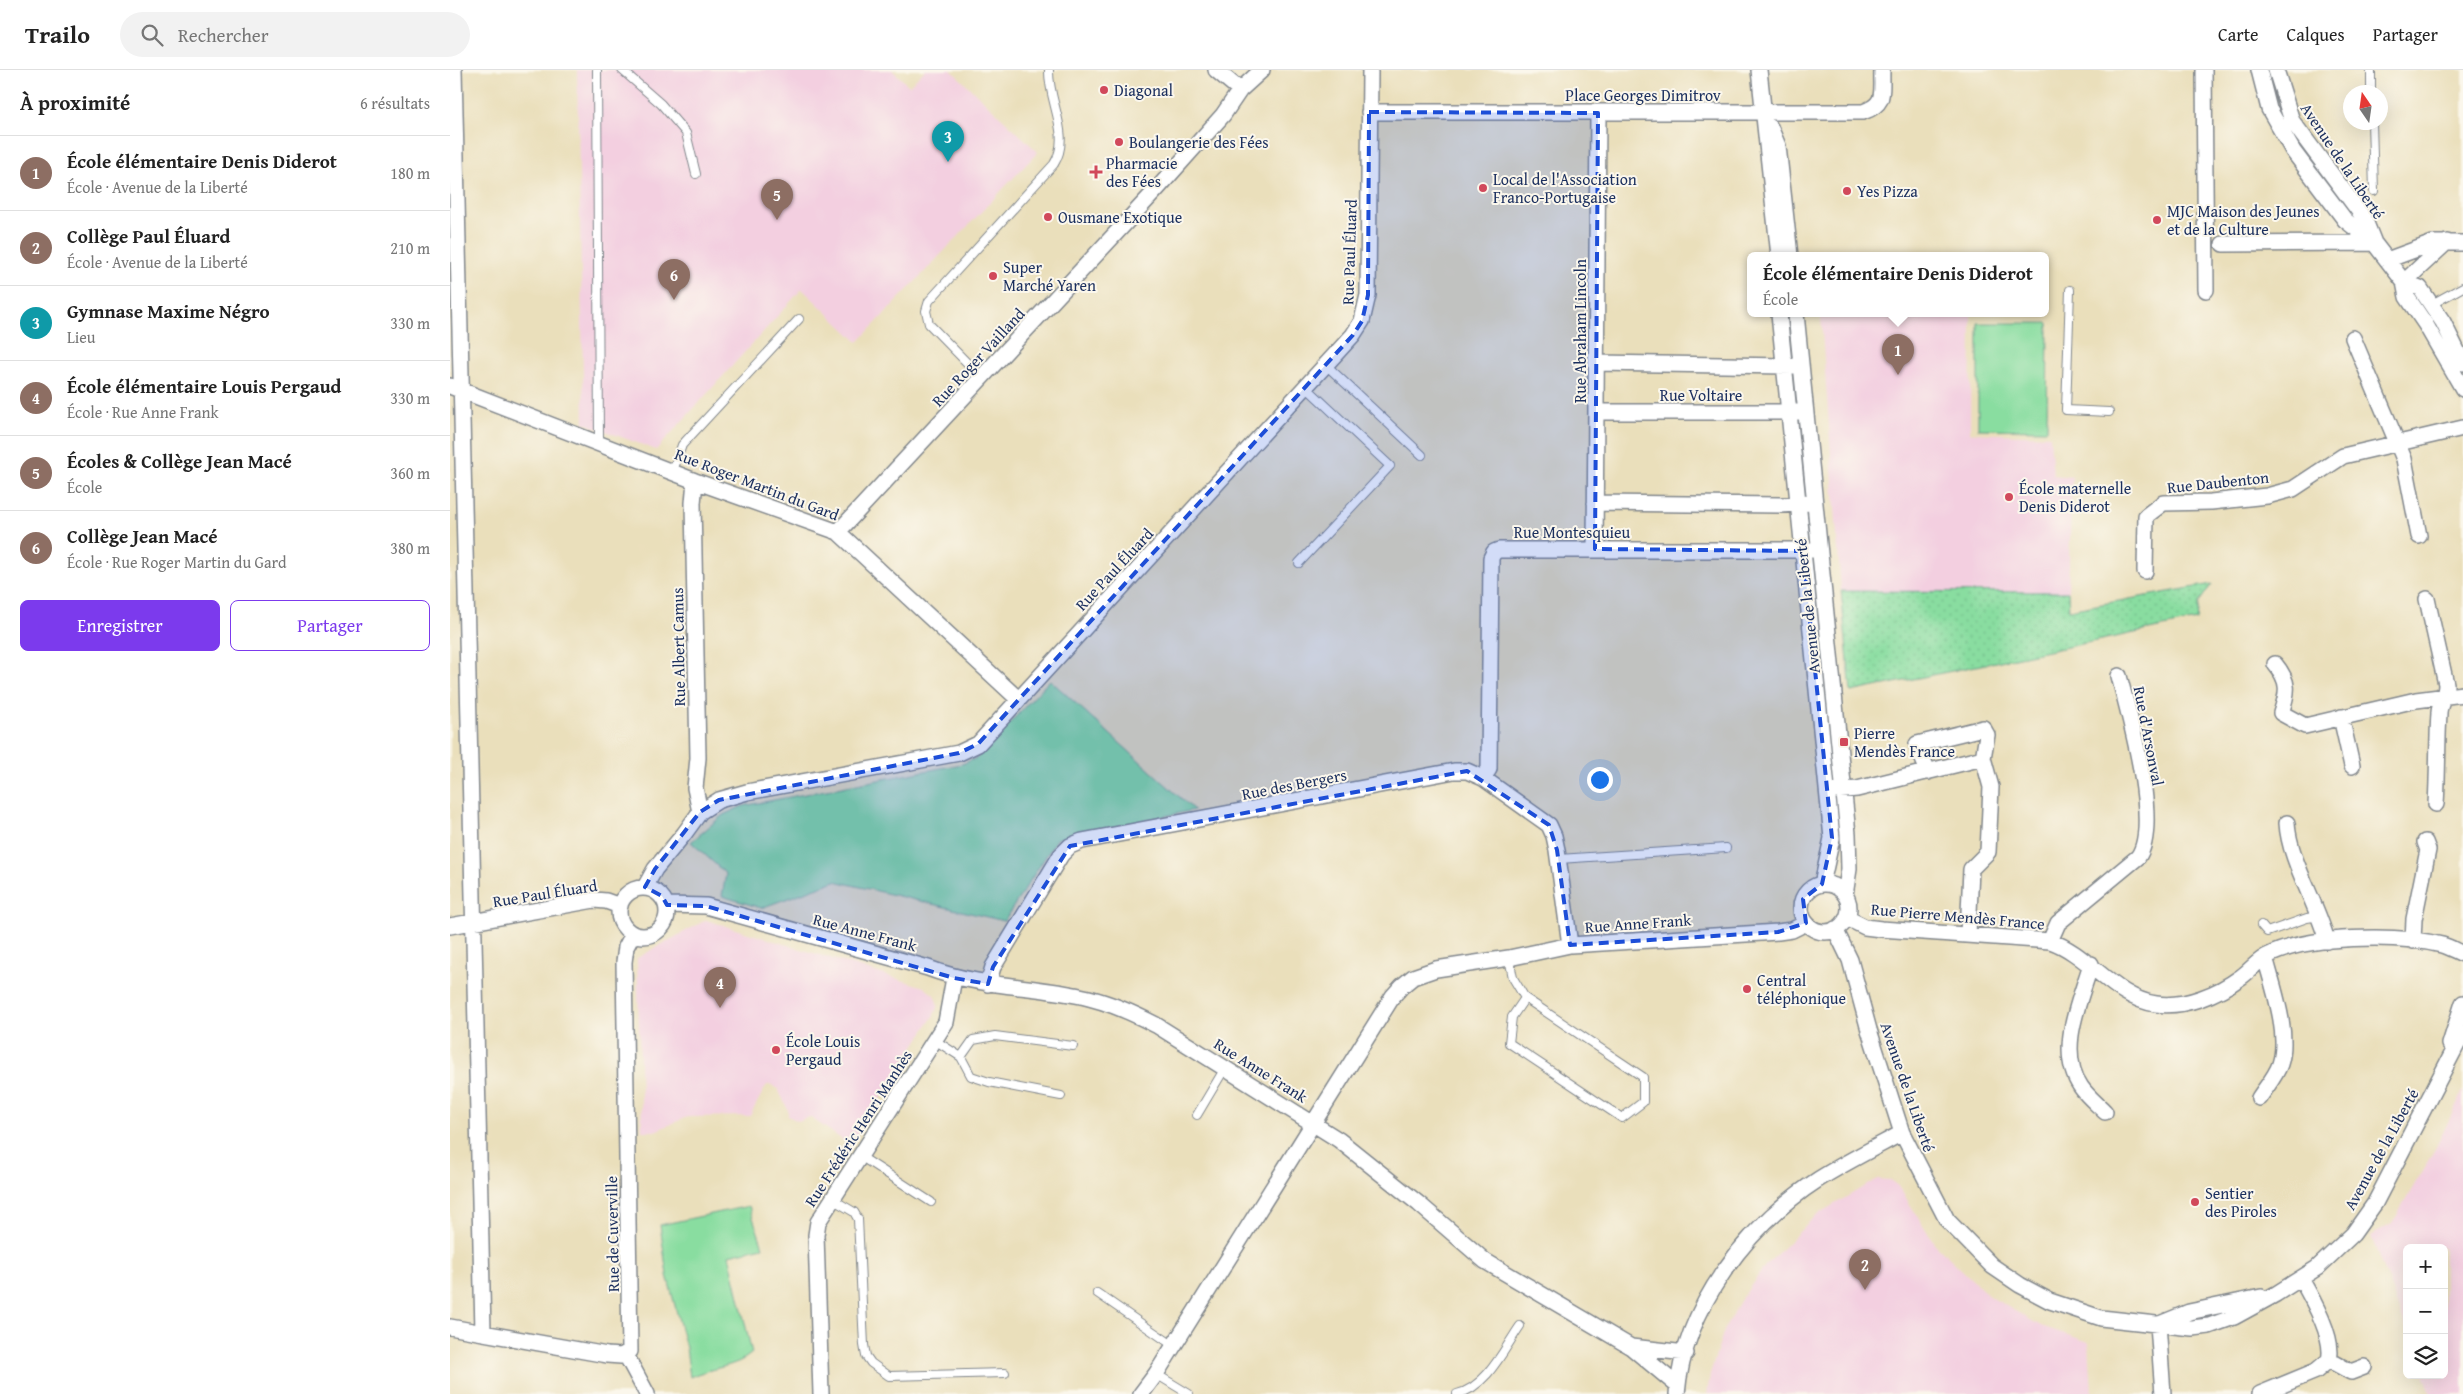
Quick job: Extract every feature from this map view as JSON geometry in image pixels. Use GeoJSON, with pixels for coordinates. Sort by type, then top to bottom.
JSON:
{"type":"FeatureCollection","features":[{"type":"Feature","properties":{"kind":"street"},"geometry":{"type":"LineString","coordinates":[[454,70],[456,388],[474,922],[483,1332]]}},
{"type":"Feature","properties":{"kind":"street"},"geometry":{"type":"LineString","coordinates":[[1216,70],[1240,90]]}},
{"type":"Feature","properties":{"kind":"street","name":"Rue Roger Vailland"},"geometry":{"type":"LineString","coordinates":[[838,532],[1182,160],[1223,114],[1240,90],[1262,70]]}},
{"type":"Feature","properties":{"kind":"street","name":"Rue Paul Éluard"},"geometry":{"type":"LineString","coordinates":[[645,887],[655,869],[700,812],[719,800],[747,792],[960,754],[978,744],[1353,335],[1362,321],[1368,295],[1370,70]]}},
{"type":"Feature","properties":{"kind":"street"},"geometry":{"type":"LineString","coordinates":[[1760,70],[1763,111],[1784,249]]}},
{"type":"Feature","properties":{"kind":"street","name":"Place Georges Dimitrov"},"geometry":{"type":"LineString","coordinates":[[1369,112],[1863,112],[1876,108],[1881,102],[1882,70]]}},
{"type":"Feature","properties":{"kind":"street"},"geometry":{"type":"LineString","coordinates":[[2204,70],[2206,290]]}},
{"type":"Feature","properties":{"kind":"street","name":"Avenue de la Liberté"},"geometry":{"type":"LineString","coordinates":[[2259,70],[2268,109],[2293,151],[2345,220],[2374,243],[2404,282],[2407,297],[2426,325],[2463,389]]}},
{"type":"Feature","properties":{"kind":"street","name":"Avenue de la Liberté"},"geometry":{"type":"LineString","coordinates":[[2276,70],[2292,121],[2364,218],[2374,243]]}},
{"type":"Feature","properties":{"kind":"street","name":"Rue Abraham Lincoln"},"geometry":{"type":"LineString","coordinates":[[1595,549],[1598,113]]}},
{"type":"Feature","properties":{"kind":"street"},"geometry":{"type":"LineString","coordinates":[[2404,282],[2448,242]]}},
{"type":"Feature","properties":{"kind":"street"},"geometry":{"type":"LineString","coordinates":[[2223,244],[2374,243]]}},
{"type":"Feature","properties":{"kind":"street"},"geometry":{"type":"LineString","coordinates":[[2387,260],[2433,243],[2463,243]]}},
{"type":"Feature","properties":{"kind":"street","name":"Avenue de la Liberté"},"geometry":{"type":"LineString","coordinates":[[2404,282],[2420,288],[2432,304],[2463,363]]}},
{"type":"Feature","properties":{"kind":"street","name":"Avenue de la Liberté"},"geometry":{"type":"LineString","coordinates":[[1779,317],[1832,838],[1822,884]]}},
{"type":"Feature","properties":{"kind":"street","name":"Avenue de la Liberté"},"geometry":{"type":"LineString","coordinates":[[1796,317],[1843,790],[1849,869],[1845,895]]}},
{"type":"Feature","properties":{"kind":"street"},"geometry":{"type":"LineString","coordinates":[[2353,338],[2404,458],[2419,536]]}},
{"type":"Feature","properties":{"kind":"street","name":"Rue Voltaire"},"geometry":{"type":"LineString","coordinates":[[1597,363],[1801,366]]}},
{"type":"Feature","properties":{"kind":"street","name":"Rue Roger Martin du Gard"},"geometry":{"type":"LineString","coordinates":[[456,388],[695,481],[838,532],[1018,699]]}},
{"type":"Feature","properties":{"kind":"street","name":"Rue Voltaire"},"geometry":{"type":"LineString","coordinates":[[1597,412],[1805,411]]}},
{"type":"Feature","properties":{"kind":"street","name":"Rue Daubenton"},"geometry":{"type":"LineString","coordinates":[[2145,571],[2146,516],[2163,503],[2211,502],[2267,496],[2285,492],[2293,489],[2342,456],[2463,428]]}},
{"type":"Feature","properties":{"kind":"street","name":"Rue Albert Camus"},"geometry":{"type":"LineString","coordinates":[[695,481],[692,503],[698,758],[695,788],[700,812]]}},
{"type":"Feature","properties":{"kind":"street","name":"Rue Montesquieu"},"geometry":{"type":"LineString","coordinates":[[1595,503],[1799,504],[1814,502]]}},
{"type":"Feature","properties":{"kind":"street","name":"Rue Montesquieu"},"geometry":{"type":"LineString","coordinates":[[1483,778],[1488,769],[1491,558],[1494,552],[1499,550],[1595,549],[1803,551],[1820,549]]}},
{"type":"Feature","properties":{"kind":"street"},"geometry":{"type":"LineString","coordinates":[[2427,599],[2446,684],[2446,696],[2439,710],[2439,763],[2436,804]]}},
{"type":"Feature","properties":{"kind":"street"},"geometry":{"type":"LineString","coordinates":[[2275,664],[2285,675],[2287,692],[2281,713],[2305,726],[2416,700],[2463,694]]}},
{"type":"Feature","properties":{"kind":"street","name":"Rue d'Arsonval"},"geometry":{"type":"LineString","coordinates":[[2050,941],[2058,923],[2138,857],[2144,845],[2145,816],[2141,771],[2119,676]]}},
{"type":"Feature","properties":{"kind":"street"},"geometry":{"type":"LineString","coordinates":[[2341,717],[2352,766]]}},
{"type":"Feature","properties":{"kind":"street"},"geometry":{"type":"LineString","coordinates":[[1928,772],[1917,744],[1983,728],[1987,734],[1983,758],[1991,787],[1988,852],[1972,869],[1968,934]]}},
{"type":"Feature","properties":{"kind":"street"},"geometry":{"type":"LineString","coordinates":[[1828,791],[1857,789],[1983,758]]}},
{"type":"Feature","properties":{"kind":"street","name":"Rue des Bergers"},"geometry":{"type":"LineString","coordinates":[[988,984],[993,967],[1062,855],[1070,846],[1082,842],[1454,771],[1467,771],[1483,778],[1549,825],[1554,836],[1559,859],[1570,946]]}},
{"type":"Feature","properties":{"kind":"street"},"geometry":{"type":"LineString","coordinates":[[2287,823],[2288,839],[2320,916],[2327,941]]}},
{"type":"Feature","properties":{"kind":"street"},"geometry":{"type":"LineString","coordinates":[[2413,941],[2414,919],[2428,850],[2425,842]]}},
{"type":"Feature","properties":{"kind":"street"},"geometry":{"type":"LineString","coordinates":[[1822,884],[1831,884],[1845,895],[1849,910],[1847,918],[1836,929],[1820,931],[1806,923],[1802,915],[1802,899],[1807,891],[1822,884]]}},
{"type":"Feature","properties":{"kind":"street"},"geometry":{"type":"LineString","coordinates":[[645,887],[654,890],[662,896],[667,905],[668,914],[665,923],[659,930],[642,936],[633,934],[622,922],[620,906],[629,892],[645,887]]}},
{"type":"Feature","properties":{"kind":"street","name":"Rue Paul Éluard"},"geometry":{"type":"LineString","coordinates":[[450,926],[594,900],[620,906]]}},
{"type":"Feature","properties":{"kind":"street","name":"Rue Anne Frank"},"geometry":{"type":"LineString","coordinates":[[667,905],[706,906],[928,968],[954,978],[1066,994],[1107,1003],[1156,1025],[1313,1123],[1402,986],[1413,977],[1436,969],[1509,958],[1570,946],[1778,932],[1792,930],[1806,923]]}},
{"type":"Feature","properties":{"kind":"street","name":"Rue Pierre Mendès France"},"geometry":{"type":"LineString","coordinates":[[1847,918],[1865,926],[1881,929],[2050,941],[2069,949],[2136,998],[2155,1004],[2172,1004],[2210,994],[2240,978],[2265,957],[2298,944],[2367,939],[2413,941],[2443,945],[2463,954]]}},
{"type":"Feature","properties":{"kind":"street","name":"Avenue de la Liberté"},"geometry":{"type":"LineString","coordinates":[[1836,929],[1850,960],[1868,1030],[1902,1133],[1947,1220],[1992,1266],[2020,1286],[2073,1310],[2101,1318],[2192,1328],[2209,1326],[2234,1317],[2276,1294],[2301,1279],[2335,1253],[2353,1234],[2375,1203],[2463,1033]]}},
{"type":"Feature","properties":{"kind":"street","name":"Rue de Cuverville"},"geometry":{"type":"LineString","coordinates":[[626,1355],[630,1351],[631,1335],[624,962],[626,946],[633,934]]}},
{"type":"Feature","properties":{"kind":"street"},"geometry":{"type":"LineString","coordinates":[[2259,1098],[2279,1066],[2283,1052],[2283,1036],[2265,957]]}},
{"type":"Feature","properties":{"kind":"street"},"geometry":{"type":"LineString","coordinates":[[2091,964],[2070,1040],[2071,1065],[2081,1087],[2105,1112]]}},
{"type":"Feature","properties":{"kind":"street","name":"Rue Frédéric Henri Manhès"},"geometry":{"type":"LineString","coordinates":[[821,1394],[816,1235],[818,1222],[936,1041],[946,1022],[954,978]]}},
{"type":"Feature","properties":{"kind":"street","name":"Avenue de la Liberté"},"geometry":{"type":"LineString","coordinates":[[2442,1072],[2463,1003]]}},
{"type":"Feature","properties":{"kind":"street"},"geometry":{"type":"LineString","coordinates":[[1141,1394],[1174,1346],[1313,1123],[1339,1140],[1419,1204],[1485,1261],[1631,1346],[1678,1390]]}},
{"type":"Feature","properties":{"kind":"street"},"geometry":{"type":"LineString","coordinates":[[1678,1390],[1686,1353],[1701,1312],[1713,1289],[1749,1240],[1776,1213],[1819,1179],[1902,1133]]}},
{"type":"Feature","properties":{"kind":"street"},"geometry":{"type":"LineString","coordinates":[[2260,1394],[2316,1370],[2329,1360],[2330,1345],[2311,1297],[2301,1279]]}},
{"type":"Feature","properties":{"kind":"street"},"geometry":{"type":"LineString","coordinates":[[2158,1324],[2163,1394]]}},
{"type":"Feature","properties":{"kind":"street"},"geometry":{"type":"LineString","coordinates":[[450,1327],[607,1355],[626,1355],[647,1394]]}},
{"type":"Feature","properties":{"kind":"street"},"geometry":{"type":"LineString","coordinates":[[1631,1346],[1686,1353]]}},
{"type":"Feature","properties":{"kind":"street"},"geometry":{"type":"LineString","coordinates":[[2329,1360],[2351,1372],[2364,1367]]}},
{"type":"Feature","properties":{"kind":"lane"},"geometry":{"type":"LineString","coordinates":[[597,70],[599,443]]}},
{"type":"Feature","properties":{"kind":"lane"},"geometry":{"type":"LineString","coordinates":[[622,70],[661,104],[686,133],[696,174]]}},
{"type":"Feature","properties":{"kind":"lane"},"geometry":{"type":"LineString","coordinates":[[982,378],[929,324],[926,311],[929,301],[1054,164],[1061,153],[1062,141],[1049,70]]}},
{"type":"Feature","properties":{"kind":"lane"},"geometry":{"type":"LineString","coordinates":[[2371,70],[2371,85]]}},
{"type":"Feature","properties":{"kind":"lane"},"geometry":{"type":"LineString","coordinates":[[2372,130],[2374,191]]}},
{"type":"Feature","properties":{"kind":"lane"},"geometry":{"type":"LineString","coordinates":[[2432,304],[2463,287]]}},
{"type":"Feature","properties":{"kind":"lane"},"geometry":{"type":"LineString","coordinates":[[2070,290],[2066,410],[2109,412]]}},
{"type":"Feature","properties":{"kind":"lane"},"geometry":{"type":"LineString","coordinates":[[673,471],[682,446],[799,319]]}},
{"type":"Feature","properties":{"kind":"lane"},"geometry":{"type":"LineString","coordinates":[[1326,365],[1422,455]]}},
{"type":"Feature","properties":{"kind":"lane"},"geometry":{"type":"LineString","coordinates":[[1299,563],[1390,466],[1306,387]]}},
{"type":"Feature","properties":{"kind":"lane"},"geometry":{"type":"LineString","coordinates":[[1559,859],[1726,848]]}},
{"type":"Feature","properties":{"kind":"lane"},"geometry":{"type":"LineString","coordinates":[[2261,925],[2267,932],[2306,918],[2320,916]]}},
{"type":"Feature","properties":{"kind":"lane"},"geometry":{"type":"LineString","coordinates":[[1509,958],[1513,978],[1525,998],[1643,1077],[1643,1102],[1622,1118],[1509,1043],[1512,1017],[1525,998]]}},
{"type":"Feature","properties":{"kind":"lane"},"geometry":{"type":"LineString","coordinates":[[961,1057],[973,1040],[995,1036],[1073,1046]]}},
{"type":"Feature","properties":{"kind":"lane"},"geometry":{"type":"LineString","coordinates":[[936,1041],[961,1057],[971,1076],[989,1082],[1061,1096]]}},
{"type":"Feature","properties":{"kind":"lane"},"geometry":{"type":"LineString","coordinates":[[1197,1116],[1225,1068]]}},
{"type":"Feature","properties":{"kind":"lane"},"geometry":{"type":"LineString","coordinates":[[860,1156],[931,1202]]}},
{"type":"Feature","properties":{"kind":"lane"},"geometry":{"type":"LineString","coordinates":[[832,1198],[854,1212],[858,1220],[864,1345],[866,1356],[871,1363],[889,1376],[1005,1373]]}},
{"type":"Feature","properties":{"kind":"lane"},"geometry":{"type":"LineString","coordinates":[[1098,1293],[1174,1346]]}},
{"type":"Feature","properties":{"kind":"lane"},"geometry":{"type":"LineString","coordinates":[[1457,1394],[1468,1392],[1481,1381],[1520,1326]]}},
{"type":"Feature","properties":{"kind":"lane"},"geometry":{"type":"LineString","coordinates":[[1156,1374],[1189,1394]]}},
{"type":"Feature","properties":{"kind":"highlighted area"},"geometry":{"type":"Polygon","coordinates":[[[1369,112],[1598,113],[1595,549],[1803,551],[1832,838],[1822,884],[1803,899],[1806,923],[1778,932],[1570,945],[1557,850],[1549,825],[1467,771],[1070,846],[993,967],[988,984],[954,978],[706,906],[667,905],[662,896],[645,887],[655,869],[700,812],[719,800],[959,753],[978,744],[1353,335],[1362,321],[1368,295],[1369,112]]]}},
{"type":"Feature","properties":{"kind":"shaded area"},"geometry":{"type":"Polygon","coordinates":[[[577,70],[892,70],[909,86],[925,70],[951,70],[1038,152],[858,342],[802,289],[656,450],[584,423],[577,70]]]}},
{"type":"Feature","properties":{"kind":"shaded area"},"geometry":{"type":"Polygon","coordinates":[[[1821,317],[1971,317],[1970,433],[2050,436],[2053,475],[2072,477],[2068,592],[1841,591],[1821,317]]]}},
{"type":"Feature","properties":{"kind":"shaded area","name":"École Louis Pergaud"},"geometry":{"type":"Polygon","coordinates":[[[706,920],[924,987],[934,995],[938,1005],[934,1015],[850,1145],[810,1117],[798,1121],[788,1116],[788,1110],[778,1089],[770,1084],[766,1086],[750,1116],[687,1117],[655,1131],[642,1131],[637,958],[706,920]]]}},
{"type":"Feature","properties":{"kind":"shaded area"},"geometry":{"type":"Polygon","coordinates":[[[2463,1091],[2463,1394],[2431,1394],[2425,1379],[2448,1379],[2448,1244],[2403,1244],[2403,1320],[2371,1236],[2392,1224],[2436,1147],[2463,1091]]]}},
{"type":"Feature","properties":{"kind":"shaded area"},"geometry":{"type":"Polygon","coordinates":[[[1877,1179],[1890,1180],[1899,1187],[1935,1244],[1989,1296],[2041,1326],[2089,1342],[2092,1394],[1707,1394],[1710,1374],[1724,1330],[1740,1301],[1765,1266],[1816,1215],[1877,1179]]]}},
{"type":"Feature","properties":{"kind":"green space"},"geometry":{"type":"Polygon","coordinates":[[[1978,323],[2048,323],[2047,430],[1978,429],[1978,323]]]}},
{"type":"Feature","properties":{"kind":"green space"},"geometry":{"type":"Polygon","coordinates":[[[2212,584],[2199,602],[2197,620],[1851,692],[1841,591],[2068,592],[2069,610],[2212,584]]]}},
{"type":"Feature","properties":{"kind":"green space"},"geometry":{"type":"Polygon","coordinates":[[[1050,680],[1194,810],[1057,839],[1004,921],[835,881],[761,908],[722,896],[726,874],[691,842],[723,815],[743,806],[962,764],[977,758],[1050,680]]]}},
{"type":"Feature","properties":{"kind":"green space"},"geometry":{"type":"Polygon","coordinates":[[[749,1206],[763,1247],[729,1255],[752,1353],[739,1362],[690,1377],[686,1348],[667,1275],[660,1225],[749,1206]]]}},
{"type":"Feature","properties":{"kind":"place","name":"Diagonal"},"geometry":{"type":"Point","coordinates":[1104,90]}},
{"type":"Feature","properties":{"kind":"place","name":"Boulangerie des Fées"},"geometry":{"type":"Point","coordinates":[1119,142]}},
{"type":"Feature","properties":{"kind":"place","name":"Gymnase Maxime Négro"},"geometry":{"type":"Point","coordinates":[948,162]}},
{"type":"Feature","properties":{"kind":"place","name":"Pharmacie des Fées"},"geometry":{"type":"Point","coordinates":[1096,172]}},
{"type":"Feature","properties":{"kind":"place","name":"Local de l'Association Franco-Portugaise"},"geometry":{"type":"Point","coordinates":[1483,188]}},
{"type":"Feature","properties":{"kind":"place","name":"Yes Pizza"},"geometry":{"type":"Point","coordinates":[1847,191]}},
{"type":"Feature","properties":{"kind":"place","name":"Ousmane Exotique"},"geometry":{"type":"Point","coordinates":[1048,217]}},
{"type":"Feature","properties":{"kind":"place","name":"Écoles & Collège Jean Macé"},"geometry":{"type":"Point","coordinates":[777,220]}},
{"type":"Feature","properties":{"kind":"place","name":"MJC Maison des Jeunes et de la Culture"},"geometry":{"type":"Point","coordinates":[2157,220]}},
{"type":"Feature","properties":{"kind":"place","name":"Super Marché Yaren"},"geometry":{"type":"Point","coordinates":[993,276]}},
{"type":"Feature","properties":{"kind":"place","name":"Collège Jean Macé"},"geometry":{"type":"Point","coordinates":[674,300]}},
{"type":"Feature","properties":{"kind":"place","name":"École élémentaire Denis Diderot"},"geometry":{"type":"Point","coordinates":[1898,375]}},
{"type":"Feature","properties":{"kind":"place","name":"École maternelle Denis Diderot"},"geometry":{"type":"Point","coordinates":[2009,497]}},
{"type":"Feature","properties":{"kind":"place","name":"Pierre Mendès France"},"geometry":{"type":"Point","coordinates":[1844,742]}},
{"type":"Feature","properties":{"kind":"place","name":"Central téléphonique"},"geometry":{"type":"Point","coordinates":[1747,989]}},
{"type":"Feature","properties":{"kind":"place","name":"École élémentaire Louis Pergaud"},"geometry":{"type":"Point","coordinates":[720,1008]}},
{"type":"Feature","properties":{"kind":"place","name":"École Louis Pergaud"},"geometry":{"type":"Point","coordinates":[776,1050]}},
{"type":"Feature","properties":{"kind":"place","name":"Sentier des Piroles"},"geometry":{"type":"Point","coordinates":[2195,1202]}},
{"type":"Feature","properties":{"kind":"place","name":"Collège Paul Éluard"},"geometry":{"type":"Point","coordinates":[1865,1290]}}]}
